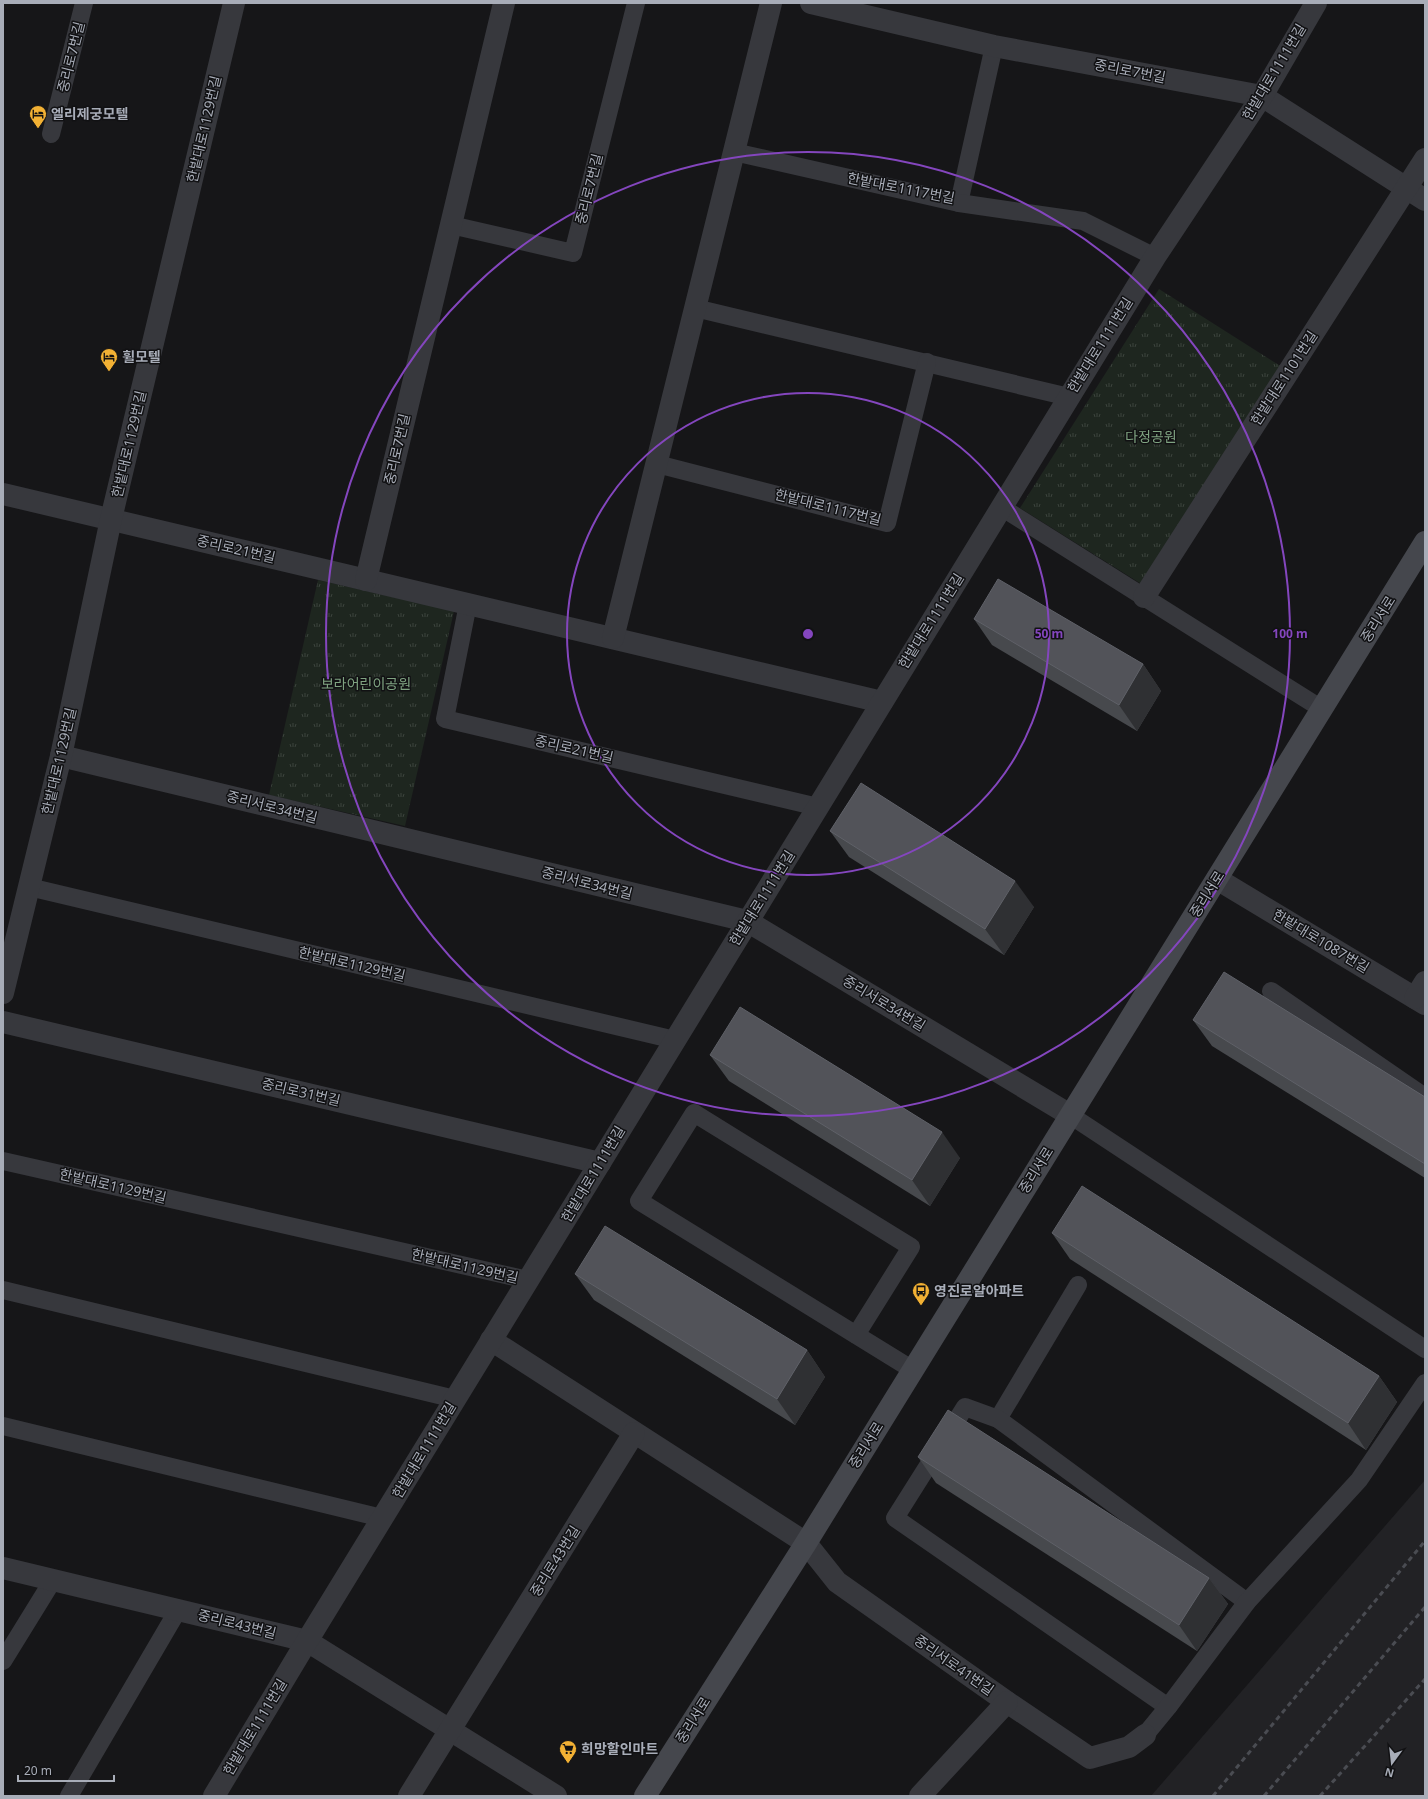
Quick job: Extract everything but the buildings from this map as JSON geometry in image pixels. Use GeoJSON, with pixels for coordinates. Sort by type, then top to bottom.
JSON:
{"type":"FeatureCollection","features":[{"type":"Feature","properties":{"kind":"main road","name":"중리서로"},"geometry":{"type":"LineString","coordinates":[[645,1796],[806,1543],[1425,542]]}},
{"type":"Feature","properties":{"kind":"street","name":"한밭대로1129번길"},"geometry":{"type":"LineString","coordinates":[[3,992],[61,756],[111,519],[234,3]]}},
{"type":"Feature","properties":{"kind":"street","name":"중리로7번길"},"geometry":{"type":"LineString","coordinates":[[366,580],[504,3]]}},
{"type":"Feature","properties":{"kind":"street"},"geometry":{"type":"LineString","coordinates":[[613,638],[771,3]]}},
{"type":"Feature","properties":{"kind":"street","name":"중리로7번길"},"geometry":{"type":"LineString","coordinates":[[811,3],[994,46],[1262,96],[1425,200]]}},
{"type":"Feature","properties":{"kind":"street","name":"한밭대로1111번길"},"geometry":{"type":"LineString","coordinates":[[214,1796],[382,1518],[1069,396],[1155,257],[1262,96],[1316,3]]}},
{"type":"Feature","properties":{"kind":"street","name":"한밭대로1101번길"},"geometry":{"type":"LineString","coordinates":[[1144,597],[1425,159]]}},
{"type":"Feature","properties":{"kind":"street","name":"중리로21번길"},"geometry":{"type":"LineString","coordinates":[[3,494],[882,702]]}},
{"type":"Feature","properties":{"kind":"street","name":"중리서로34번길"},"geometry":{"type":"LineString","coordinates":[[61,756],[747,921],[1070,1115]]}},
{"type":"Feature","properties":{"kind":"street","name":"한밭대로1087번길"},"geometry":{"type":"LineString","coordinates":[[1217,879],[1422,995]]}},
{"type":"Feature","properties":{"kind":"street","name":"중리로31번길"},"geometry":{"type":"LineString","coordinates":[[3,1022],[600,1163]]}},
{"type":"Feature","properties":{"kind":"street","name":"중리서로41번길"},"geometry":{"type":"LineString","coordinates":[[491,1340],[806,1543],[837,1582],[1007,1702],[920,1796]]}},
{"type":"Feature","properties":{"kind":"street","name":"중리로43번길"},"geometry":{"type":"LineString","coordinates":[[409,1796],[634,1433]]}},
{"type":"Feature","properties":{"kind":"street","name":"중리로43번길"},"geometry":{"type":"LineString","coordinates":[[3,1568],[307,1641],[556,1796]]}},
{"type":"Feature","properties":{"kind":"street"},"geometry":{"type":"LineString","coordinates":[[1007,1702],[1090,1758],[1129,1747],[1145,1735]]}},
{"type":"Feature","properties":{"kind":"lane","name":"중리로7번길"},"geometry":{"type":"LineString","coordinates":[[51,134],[84,3]]}},
{"type":"Feature","properties":{"kind":"lane","name":"중리로7번길"},"geometry":{"type":"LineString","coordinates":[[451,225],[573,253],[636,3]]}},
{"type":"Feature","properties":{"kind":"lane","name":"한밭대로1117번길"},"geometry":{"type":"LineString","coordinates":[[734,152],[959,203],[994,46]]}},
{"type":"Feature","properties":{"kind":"lane"},"geometry":{"type":"LineString","coordinates":[[959,203],[1083,221],[1155,257]]}},
{"type":"Feature","properties":{"kind":"lane"},"geometry":{"type":"LineString","coordinates":[[695,308],[1069,396]]}},
{"type":"Feature","properties":{"kind":"lane","name":"한밭대로1117번길"},"geometry":{"type":"LineString","coordinates":[[657,464],[887,523],[927,362]]}},
{"type":"Feature","properties":{"kind":"lane"},"geometry":{"type":"LineString","coordinates":[[1001,508],[1322,709]]}},
{"type":"Feature","properties":{"kind":"lane","name":"중리로21번길"},"geometry":{"type":"LineString","coordinates":[[468,604],[445,719],[818,807]]}},
{"type":"Feature","properties":{"kind":"lane","name":"한밭대로1129번길"},"geometry":{"type":"LineString","coordinates":[[29,887],[675,1040]]}},
{"type":"Feature","properties":{"kind":"lane"},"geometry":{"type":"LineString","coordinates":[[1271,991],[1425,1097]]}},
{"type":"Feature","properties":{"kind":"lane"},"geometry":{"type":"LineString","coordinates":[[856,1335],[911,1247],[694,1113],[639,1200],[856,1335],[913,1370]]}},
{"type":"Feature","properties":{"kind":"lane"},"geometry":{"type":"LineString","coordinates":[[1070,1115],[1425,1349]]}},
{"type":"Feature","properties":{"kind":"lane","name":"한밭대로1129번길"},"geometry":{"type":"LineString","coordinates":[[3,1162],[528,1280]]}},
{"type":"Feature","properties":{"kind":"lane"},"geometry":{"type":"LineString","coordinates":[[998,1419],[1078,1285]]}},
{"type":"Feature","properties":{"kind":"lane"},"geometry":{"type":"LineString","coordinates":[[3,1290],[455,1399]]}},
{"type":"Feature","properties":{"kind":"lane"},"geometry":{"type":"LineString","coordinates":[[1145,1735],[1168,1707],[1247,1602],[1359,1480],[1425,1383]]}},
{"type":"Feature","properties":{"kind":"lane"},"geometry":{"type":"LineString","coordinates":[[1168,1707],[895,1518],[965,1407],[998,1419],[1247,1602]]}},
{"type":"Feature","properties":{"kind":"lane"},"geometry":{"type":"LineString","coordinates":[[3,1426],[382,1518]]}},
{"type":"Feature","properties":{"kind":"lane"},"geometry":{"type":"LineString","coordinates":[[3,1661],[53,1580]]}},
{"type":"Feature","properties":{"kind":"lane"},"geometry":{"type":"LineString","coordinates":[[69,1796],[178,1610]]}},
{"type":"Feature","properties":{"kind":"shaded area"},"geometry":{"type":"Polygon","coordinates":[[[1425,1480],[1425,1796],[1151,1796],[1318,1603],[1425,1480]]]}},
{"type":"Feature","properties":{"kind":"green space","name":"다정공원"},"geometry":{"type":"Polygon","coordinates":[[[1159,289],[1282,367],[1143,585],[1020,508],[1159,289]]]}},
{"type":"Feature","properties":{"kind":"green space","name":"보라어린이공원"},"geometry":{"type":"Polygon","coordinates":[[[318,580],[454,611],[405,826],[269,795],[318,580]]]}},
{"type":"Feature","properties":{"kind":"railway"},"geometry":{"type":"LineString","coordinates":[[1213,1796],[1425,1541]]}},
{"type":"Feature","properties":{"kind":"railway"},"geometry":{"type":"LineString","coordinates":[[1264,1796],[1425,1607]]}},
{"type":"Feature","properties":{"kind":"railway"},"geometry":{"type":"LineString","coordinates":[[1320,1796],[1425,1679]]}},
{"type":"Feature","properties":{"kind":"place","name":"엘리제궁모텔"},"geometry":{"type":"Point","coordinates":[38,129]}},
{"type":"Feature","properties":{"kind":"place","name":"휠모텔"},"geometry":{"type":"Point","coordinates":[109,372]}},
{"type":"Feature","properties":{"kind":"place","name":"영진로얄아파트"},"geometry":{"type":"Point","coordinates":[921,1306]}},
{"type":"Feature","properties":{"kind":"place","name":"희망할인마트"},"geometry":{"type":"Point","coordinates":[568,1764]}}]}
